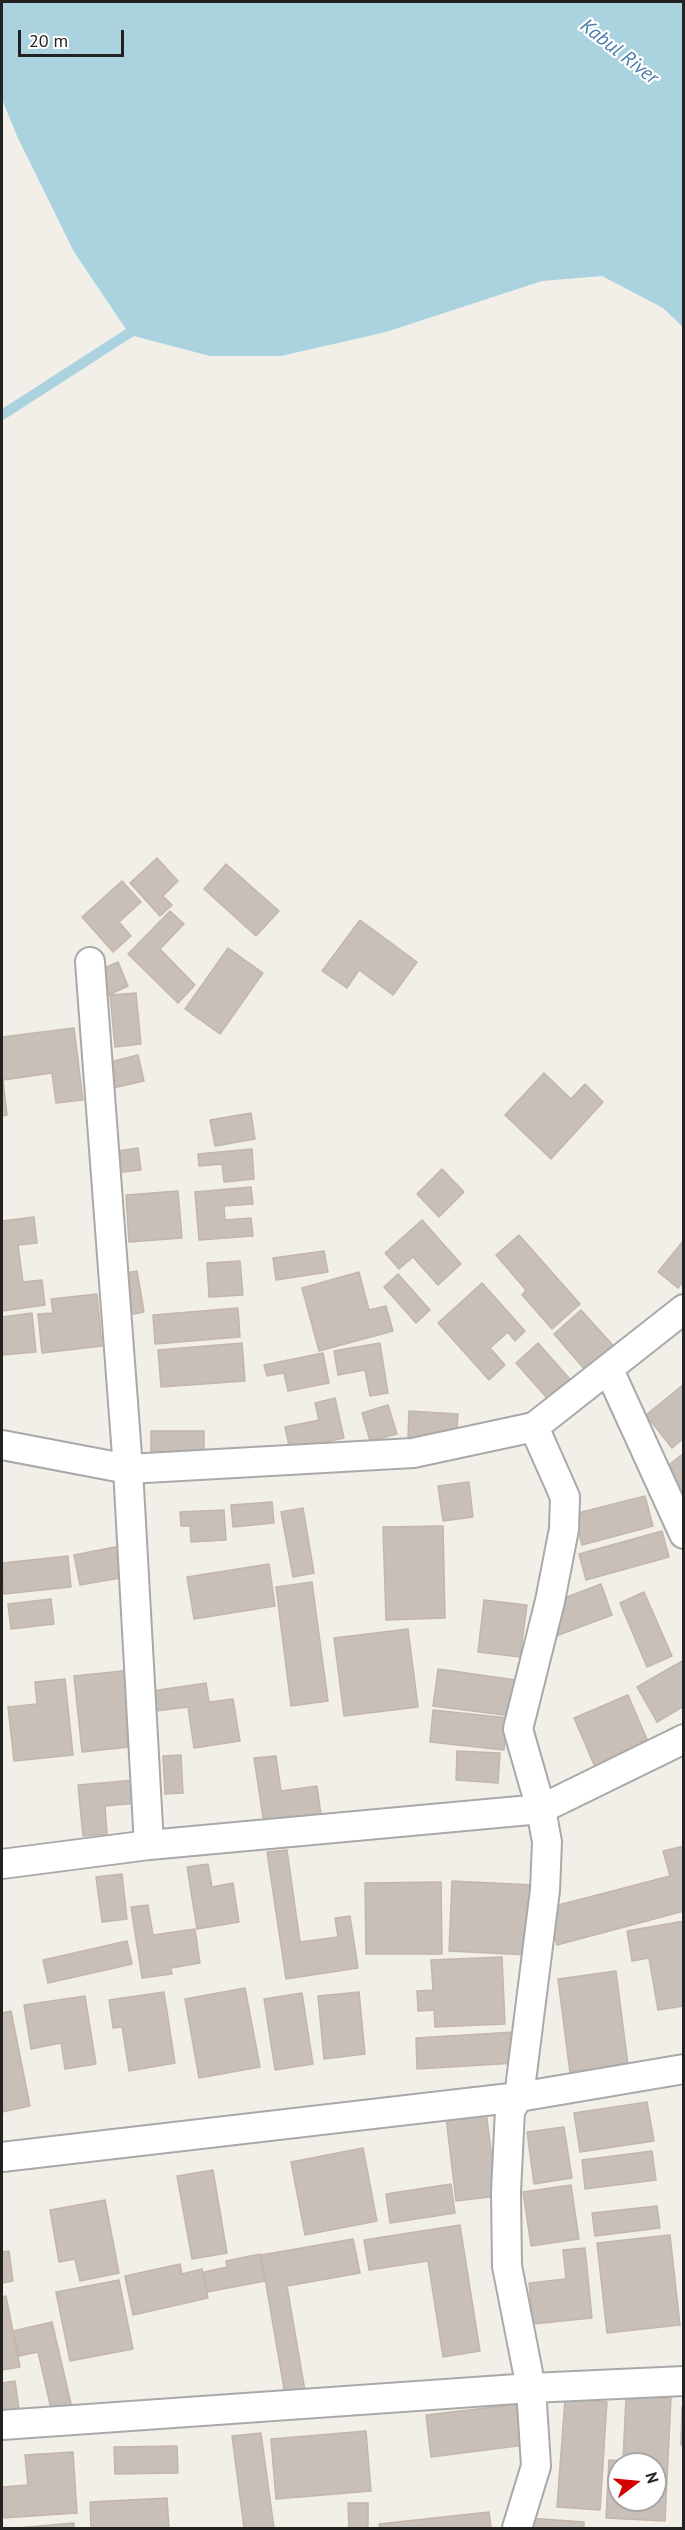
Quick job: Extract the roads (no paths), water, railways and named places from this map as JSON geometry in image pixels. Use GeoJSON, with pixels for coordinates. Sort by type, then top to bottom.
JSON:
{"type":"FeatureCollection","features":[{"type":"Feature","properties":{"kind":"street"},"geometry":{"type":"LineString","coordinates":[[90,962],[128,1469],[149,1845]]}},
{"type":"Feature","properties":{"kind":"street"},"geometry":{"type":"LineString","coordinates":[[2,1444],[128,1469],[413,1453],[534,1427],[684,1310]]}},
{"type":"Feature","properties":{"kind":"street"},"geometry":{"type":"LineString","coordinates":[[609,1370],[684,1534]]}},
{"type":"Feature","properties":{"kind":"street"},"geometry":{"type":"LineString","coordinates":[[517,2529],[536,2466],[531,2388],[507,2266],[506,2193],[510,2110],[519,2097],[545,1890],[548,1842],[518,1729],[552,1591],[564,1529],[565,1497],[534,1427]]}},
{"type":"Feature","properties":{"kind":"street"},"geometry":{"type":"LineString","coordinates":[[2,1864],[149,1845],[541,1809],[684,1739]]}},
{"type":"Feature","properties":{"kind":"street"},"geometry":{"type":"LineString","coordinates":[[2,2157],[519,2097],[684,2069]]}},
{"type":"Feature","properties":{"kind":"street"},"geometry":{"type":"LineString","coordinates":[[2,2425],[531,2388],[684,2381]]}},
{"type":"Feature","properties":{"kind":"water","name":"Kabul River"},"geometry":{"type":"Polygon","coordinates":[[[2,2],[683,2],[683,327],[663,308],[602,276],[542,281],[386,332],[281,356],[210,356],[130,335],[74,252],[17,136],[2,99],[2,2]]]}},
{"type":"Feature","properties":{"kind":"waterway"},"geometry":{"type":"LineString","coordinates":[[2,415],[140,326]]}}]}
